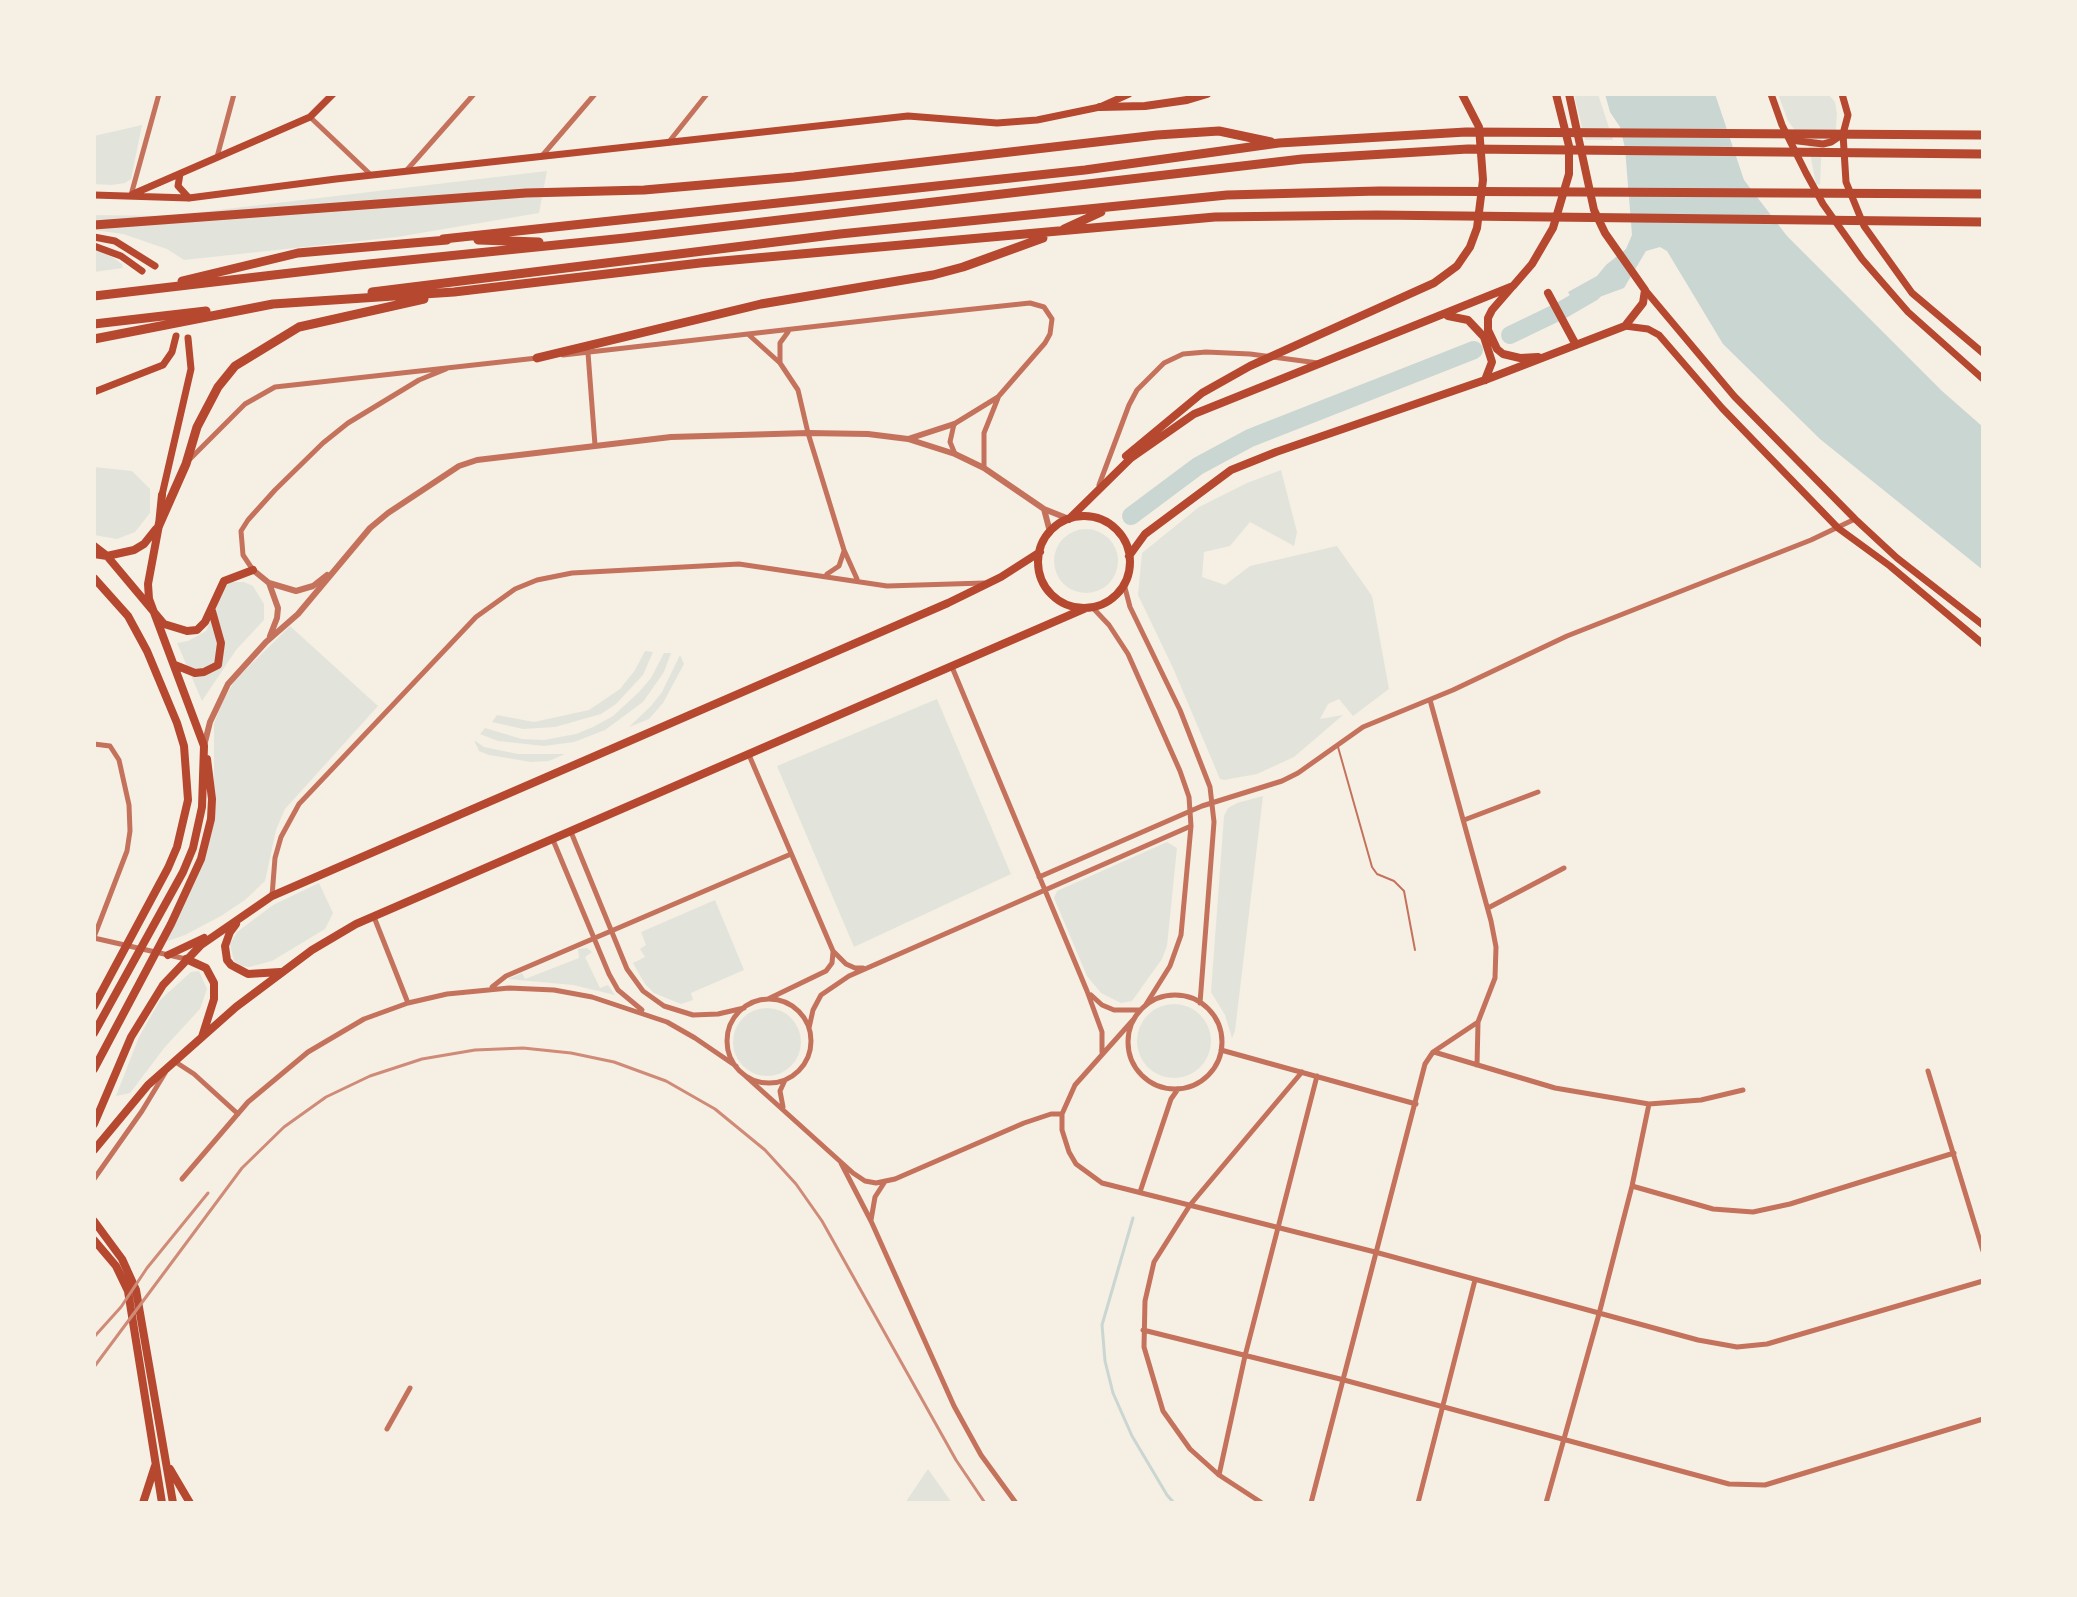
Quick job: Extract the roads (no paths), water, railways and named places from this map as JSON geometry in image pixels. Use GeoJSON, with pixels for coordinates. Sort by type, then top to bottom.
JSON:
{"type":"FeatureCollection","features":[{"type":"Feature","properties":{"kind":"highway"},"geometry":{"type":"LineString","coordinates":[[94,225],[526,193],[644,190],[809,175],[1157,135],[1219,131],[1279,143]]}},
{"type":"Feature","properties":{"kind":"highway"},"geometry":{"type":"LineString","coordinates":[[138,291],[298,253],[1085,170],[1279,143],[1466,132],[1983,135]]}},
{"type":"Feature","properties":{"kind":"highway"},"geometry":{"type":"LineString","coordinates":[[94,296],[1288,160],[1468,149],[1983,154]]}},
{"type":"Feature","properties":{"kind":"highway"},"geometry":{"type":"LineString","coordinates":[[94,324],[840,234],[1227,195],[1379,191],[1983,194]]}},
{"type":"Feature","properties":{"kind":"highway"},"geometry":{"type":"LineString","coordinates":[[537,358],[761,304],[933,275],[1055,233],[1111,207]]}},
{"type":"Feature","properties":{"kind":"highway"},"geometry":{"type":"LineString","coordinates":[[94,339],[273,304],[454,292],[700,263],[1215,217],[1377,215],[1983,222]]}},
{"type":"Feature","properties":{"kind":"highway"},"geometry":{"type":"LineString","coordinates":[[443,239],[578,243]]}},
{"type":"Feature","properties":{"kind":"highway"},"geometry":{"type":"LineString","coordinates":[[159,525],[186,464],[197,427],[218,387],[235,366],[254,352],[299,327],[527,273]]}},
{"type":"Feature","properties":{"kind":"main road"},"geometry":{"type":"LineString","coordinates":[[131,195],[310,117],[333,94]]}},
{"type":"Feature","properties":{"kind":"main road"},"geometry":{"type":"LineString","coordinates":[[1100,107],[1129,94]]}},
{"type":"Feature","properties":{"kind":"main road"},"geometry":{"type":"LineString","coordinates":[[94,195],[189,198],[908,116],[997,123],[1037,120],[1100,107],[1145,106],[1207,94]]}},
{"type":"Feature","properties":{"kind":"main road"},"geometry":{"type":"LineString","coordinates":[[1108,480],[1126,455],[1202,393],[1271,357],[1434,283],[1457,266],[1470,247],[1477,228],[1483,180],[1479,127],[1462,94]]}},
{"type":"Feature","properties":{"kind":"main road"},"geometry":{"type":"LineString","coordinates":[[1547,356],[1520,358],[1503,354],[1497,349],[1488,330],[1488,318],[1497,303],[1530,267],[1558,215],[1569,174],[1569,146],[1556,94]]}},
{"type":"Feature","properties":{"kind":"main road"},"geometry":{"type":"LineString","coordinates":[[1569,94],[1594,210],[1644,288],[1734,396],[1855,519],[1897,558],[1983,625]]}},
{"type":"Feature","properties":{"kind":"main road"},"geometry":{"type":"LineString","coordinates":[[1771,94],[1777,114],[1823,204],[1862,259],[1908,312],[1983,379]]}},
{"type":"Feature","properties":{"kind":"main road"},"geometry":{"type":"LineString","coordinates":[[1842,94],[1848,115],[1843,134],[1846,182],[1864,226],[1912,293],[1983,353]]}},
{"type":"Feature","properties":{"kind":"main road"},"geometry":{"type":"LineString","coordinates":[[1790,140],[1823,144],[1843,134]]}},
{"type":"Feature","properties":{"kind":"main road"},"geometry":{"type":"LineString","coordinates":[[180,174],[178,186],[189,198]]}},
{"type":"Feature","properties":{"kind":"main road"},"geometry":{"type":"LineString","coordinates":[[94,237],[115,241],[155,266]]}},
{"type":"Feature","properties":{"kind":"main road"},"geometry":{"type":"LineString","coordinates":[[94,246],[121,256],[142,271]]}},
{"type":"Feature","properties":{"kind":"main road"},"geometry":{"type":"LineString","coordinates":[[1089,607],[1067,605],[1051,593],[1040,574],[1040,552],[1050,532],[1069,519],[1148,445],[1194,414],[1513,286]]}},
{"type":"Feature","properties":{"kind":"main road"},"geometry":{"type":"LineString","coordinates":[[1625,326],[1643,303],[1644,288]]}},
{"type":"Feature","properties":{"kind":"main road"},"geometry":{"type":"LineString","coordinates":[[1548,293],[1576,345]]}},
{"type":"Feature","properties":{"kind":"main road"},"geometry":{"type":"LineString","coordinates":[[1442,317],[1455,316],[1468,320],[1478,328],[1490,349],[1492,362],[1485,380]]}},
{"type":"Feature","properties":{"kind":"main road"},"geometry":{"type":"LineString","coordinates":[[1129,556],[1145,534],[1231,470],[1485,380],[1625,326],[1648,329],[1659,335],[1722,408],[1838,528],[1890,566],[1983,644]]}},
{"type":"Feature","properties":{"kind":"main road"},"geometry":{"type":"LineString","coordinates":[[94,392],[163,365],[172,352],[176,336]]}},
{"type":"Feature","properties":{"kind":"main road"},"geometry":{"type":"LineString","coordinates":[[94,1069],[171,924],[201,859],[208,836],[212,799],[204,746],[151,611],[148,584],[162,495],[191,369],[188,338]]}},
{"type":"Feature","properties":{"kind":"main road"},"geometry":{"type":"LineString","coordinates":[[94,1150],[135,1100],[171,1064],[281,972],[331,939],[374,916],[1108,601],[1124,584],[1129,573],[1129,556],[1121,536],[1105,521],[1090,517],[1069,519]]}},
{"type":"Feature","properties":{"kind":"main road"},"geometry":{"type":"LineString","coordinates":[[94,554],[107,556],[134,550],[144,544],[159,525]]}},
{"type":"Feature","properties":{"kind":"main road"},"geometry":{"type":"LineString","coordinates":[[94,546],[107,556],[164,624],[187,631],[197,630],[212,611],[224,581],[253,570]]}},
{"type":"Feature","properties":{"kind":"main road"},"geometry":{"type":"LineString","coordinates":[[94,1124],[131,1037],[147,1008],[186,959],[216,933],[272,896],[948,603],[1040,552]]}},
{"type":"Feature","properties":{"kind":"main road"},"geometry":{"type":"LineString","coordinates":[[94,578],[128,616],[147,651],[181,734],[188,800],[177,847],[94,1006]]}},
{"type":"Feature","properties":{"kind":"main road"},"geometry":{"type":"LineString","coordinates":[[174,665],[195,673],[218,665],[221,643],[212,611]]}},
{"type":"Feature","properties":{"kind":"main road"},"geometry":{"type":"LineString","coordinates":[[94,1033],[193,848],[202,807],[204,746]]}},
{"type":"Feature","properties":{"kind":"main road"},"geometry":{"type":"LineString","coordinates":[[245,914],[227,937],[227,960],[244,973],[281,972]]}},
{"type":"Feature","properties":{"kind":"main road"},"geometry":{"type":"LineString","coordinates":[[168,955],[216,933]]}},
{"type":"Feature","properties":{"kind":"main road"},"geometry":{"type":"LineString","coordinates":[[186,959],[206,968],[214,983],[214,999],[201,1038]]}},
{"type":"Feature","properties":{"kind":"main road"},"geometry":{"type":"LineString","coordinates":[[94,1221],[130,1273],[139,1299],[173,1503]]}},
{"type":"Feature","properties":{"kind":"main road"},"geometry":{"type":"LineString","coordinates":[[94,1228],[106,1238]]}},
{"type":"Feature","properties":{"kind":"main road"},"geometry":{"type":"LineString","coordinates":[[94,1240],[116,1266],[128,1291],[162,1503]]}},
{"type":"Feature","properties":{"kind":"main road"},"geometry":{"type":"LineString","coordinates":[[143,1503],[156,1461]]}},
{"type":"Feature","properties":{"kind":"main road"},"geometry":{"type":"LineString","coordinates":[[168,1465],[190,1503]]}},
{"type":"Feature","properties":{"kind":"street"},"geometry":{"type":"LineString","coordinates":[[131,195],[159,94]]}},
{"type":"Feature","properties":{"kind":"street"},"geometry":{"type":"LineString","coordinates":[[217,157],[234,94]]}},
{"type":"Feature","properties":{"kind":"street"},"geometry":{"type":"LineString","coordinates":[[406,172],[474,94]]}},
{"type":"Feature","properties":{"kind":"street"},"geometry":{"type":"LineString","coordinates":[[541,157],[595,94]]}},
{"type":"Feature","properties":{"kind":"street"},"geometry":{"type":"LineString","coordinates":[[668,143],[707,94]]}},
{"type":"Feature","properties":{"kind":"street"},"geometry":{"type":"LineString","coordinates":[[310,117],[372,175]]}},
{"type":"Feature","properties":{"kind":"street"},"geometry":{"type":"LineString","coordinates":[[186,464],[245,404],[275,387],[1030,303],[1044,307],[1052,319],[1050,334],[998,397],[984,433],[984,468]]}},
{"type":"Feature","properties":{"kind":"street"},"geometry":{"type":"LineString","coordinates":[[780,363],[780,343],[790,330]]}},
{"type":"Feature","properties":{"kind":"street"},"geometry":{"type":"LineString","coordinates":[[749,335],[780,363],[798,390],[844,550],[857,580]]}},
{"type":"Feature","properties":{"kind":"street"},"geometry":{"type":"LineString","coordinates":[[1098,489],[1129,405],[1137,390],[1164,363],[1183,354],[1206,352],[1319,363]]}},
{"type":"Feature","properties":{"kind":"street"},"geometry":{"type":"LineString","coordinates":[[588,353],[595,445]]}},
{"type":"Feature","properties":{"kind":"street"},"geometry":{"type":"LineString","coordinates":[[336,568],[313,586],[296,591],[269,583],[253,570],[243,555],[241,531],[275,490],[348,423],[419,380],[451,367]]}},
{"type":"Feature","properties":{"kind":"street"},"geometry":{"type":"LineString","coordinates":[[908,439],[954,424],[998,397]]}},
{"type":"Feature","properties":{"kind":"street"},"geometry":{"type":"LineString","coordinates":[[954,424],[950,442],[955,454]]}},
{"type":"Feature","properties":{"kind":"street"},"geometry":{"type":"LineString","coordinates":[[204,746],[218,700],[228,684],[266,642],[298,614],[370,528],[459,466],[506,456],[671,437],[868,434],[908,439],[955,454],[984,468],[1044,509],[1069,519]]}},
{"type":"Feature","properties":{"kind":"street"},"geometry":{"type":"LineString","coordinates":[[1044,509],[1050,532]]}},
{"type":"Feature","properties":{"kind":"street"},"geometry":{"type":"LineString","coordinates":[[1039,877],[1213,802],[1282,781],[1363,727],[1430,700],[1567,636],[1855,519]]}},
{"type":"Feature","properties":{"kind":"street"},"geometry":{"type":"LineString","coordinates":[[825,575],[839,566],[844,550]]}},
{"type":"Feature","properties":{"kind":"street"},"geometry":{"type":"LineString","coordinates":[[272,896],[275,858],[281,837],[299,804],[476,617],[515,589],[559,574],[739,564],[909,587],[989,583]]}},
{"type":"Feature","properties":{"kind":"street"},"geometry":{"type":"LineString","coordinates":[[266,642],[273,630],[278,608],[269,583]]}},
{"type":"Feature","properties":{"kind":"street"},"geometry":{"type":"LineString","coordinates":[[1124,584],[1130,607],[1200,755],[1213,802],[1200,1003]]}},
{"type":"Feature","properties":{"kind":"street"},"geometry":{"type":"LineString","coordinates":[[1089,607],[1116,633],[1128,654],[1180,771],[1191,811],[1191,826],[1179,943],[1170,966],[1143,1008],[1075,1085],[1062,1114],[1065,1141],[1076,1164],[1102,1183],[1277,1226],[1698,1340],[1751,1347],[1983,1281]]}},
{"type":"Feature","properties":{"kind":"street"},"geometry":{"type":"LineString","coordinates":[[952,667],[1087,991],[1102,1032],[1102,1052]]}},
{"type":"Feature","properties":{"kind":"street"},"geometry":{"type":"LineString","coordinates":[[1430,700],[1488,908],[1497,963],[1491,993],[1478,1022],[1477,1066]]}},
{"type":"Feature","properties":{"kind":"street"},"geometry":{"type":"LineString","coordinates":[[95,743],[110,746],[119,760],[129,805],[130,831],[127,851],[94,938],[186,959]]}},
{"type":"Feature","properties":{"kind":"street"},"geometry":{"type":"LineString","coordinates":[[749,755],[833,951],[850,967],[867,967]]}},
{"type":"Feature","properties":{"kind":"street"},"geometry":{"type":"LineString","coordinates":[[1464,820],[1538,792]]}},
{"type":"Feature","properties":{"kind":"street"},"geometry":{"type":"LineString","coordinates":[[741,1072],[762,1082],[785,1080],[800,1070],[808,1058],[813,1010],[824,992],[867,967],[1191,826]]}},
{"type":"Feature","properties":{"kind":"street"},"geometry":{"type":"LineString","coordinates":[[571,832],[631,976],[659,1003],[677,1011],[699,1015],[744,1008],[826,971],[832,963],[833,951]]}},
{"type":"Feature","properties":{"kind":"street"},"geometry":{"type":"LineString","coordinates":[[553,840],[618,990],[646,1013]]}},
{"type":"Feature","properties":{"kind":"street"},"geometry":{"type":"LineString","coordinates":[[492,988],[506,976],[791,854]]}},
{"type":"Feature","properties":{"kind":"street"},"geometry":{"type":"LineString","coordinates":[[1488,908],[1564,868]]}},
{"type":"Feature","properties":{"kind":"street"},"geometry":{"type":"LineString","coordinates":[[374,916],[408,1003]]}},
{"type":"Feature","properties":{"kind":"street"},"geometry":{"type":"LineString","coordinates":[[182,1179],[238,1114],[308,1052],[364,1019],[408,1003],[492,988],[567,992],[646,1013],[695,1038],[736,1066]]}},
{"type":"Feature","properties":{"kind":"street"},"geometry":{"type":"LineString","coordinates":[[1087,991],[1108,1008],[1120,1011],[1143,1008],[1156,999],[1173,995],[1200,1003],[1218,1023],[1221,1050],[1214,1067],[1195,1084],[1179,1089],[1164,1088],[1151,1082],[1134,1065],[1128,1042],[1133,1020]]}},
{"type":"Feature","properties":{"kind":"street"},"geometry":{"type":"LineString","coordinates":[[765,1000],[777,1000],[792,1006],[809,1028]]}},
{"type":"Feature","properties":{"kind":"street"},"geometry":{"type":"LineString","coordinates":[[744,1008],[734,1020],[728,1035],[729,1053],[736,1066],[841,1163],[865,1181],[884,1183],[1024,1123],[1051,1114],[1062,1114]]}},
{"type":"Feature","properties":{"kind":"street"},"geometry":{"type":"LineString","coordinates":[[1311,1503],[1425,1064],[1433,1052],[1478,1022]]}},
{"type":"Feature","properties":{"kind":"street"},"geometry":{"type":"LineString","coordinates":[[1221,1050],[1416,1104]]}},
{"type":"Feature","properties":{"kind":"street"},"geometry":{"type":"LineString","coordinates":[[1433,1052],[1555,1088],[1632,1102],[1649,1104],[1701,1100],[1743,1090]]}},
{"type":"Feature","properties":{"kind":"street"},"geometry":{"type":"LineString","coordinates":[[94,1179],[171,1064],[194,1074],[238,1114]]}},
{"type":"Feature","properties":{"kind":"street"},"geometry":{"type":"LineString","coordinates":[[1928,1071],[1983,1251]]}},
{"type":"Feature","properties":{"kind":"street"},"geometry":{"type":"LineString","coordinates":[[1262,1503],[1219,1475],[1190,1449],[1163,1411],[1144,1347],[1143,1330],[1154,1262],[1190,1205],[1302,1072]]}},
{"type":"Feature","properties":{"kind":"street"},"geometry":{"type":"LineString","coordinates":[[1219,1475],[1245,1356],[1317,1076]]}},
{"type":"Feature","properties":{"kind":"street"},"geometry":{"type":"LineString","coordinates":[[785,1080],[780,1095],[785,1112]]}},
{"type":"Feature","properties":{"kind":"street"},"geometry":{"type":"LineString","coordinates":[[1140,1192],[1171,1099],[1179,1089]]}},
{"type":"Feature","properties":{"kind":"street"},"geometry":{"type":"LineString","coordinates":[[1546,1503],[1599,1314],[1632,1186],[1649,1104]]}},
{"type":"Feature","properties":{"kind":"street"},"geometry":{"type":"LineString","coordinates":[[1632,1186],[1713,1209],[1753,1212],[1790,1204],[1954,1153]]}},
{"type":"Feature","properties":{"kind":"street"},"geometry":{"type":"LineString","coordinates":[[841,1163],[871,1221],[954,1406],[981,1455],[1016,1503]]}},
{"type":"Feature","properties":{"kind":"street"},"geometry":{"type":"LineString","coordinates":[[871,1221],[875,1197],[884,1183]]}},
{"type":"Feature","properties":{"kind":"street"},"geometry":{"type":"LineString","coordinates":[[1418,1503],[1475,1280]]}},
{"type":"Feature","properties":{"kind":"street"},"geometry":{"type":"LineString","coordinates":[[1143,1330],[1344,1380],[1729,1484],[1765,1485],[1983,1419]]}},
{"type":"Feature","properties":{"kind":"street"},"geometry":{"type":"LineString","coordinates":[[387,1429],[410,1388]]}},
{"type":"Feature","properties":{"kind":"lane"},"geometry":{"type":"LineString","coordinates":[[1337,744],[1372,867],[1377,874],[1394,881],[1404,891],[1415,950]]}},
{"type":"Feature","properties":{"kind":"waterway"},"geometry":{"type":"LineString","coordinates":[[1510,335],[1593,292]]}},
{"type":"Feature","properties":{"kind":"waterway"},"geometry":{"type":"LineString","coordinates":[[1131,516],[1198,466],[1250,438],[1474,350]]}},
{"type":"Feature","properties":{"kind":"waterway"},"geometry":{"type":"LineString","coordinates":[[1133,1218],[1102,1325],[1105,1361],[1113,1393],[1132,1436],[1174,1503]]}},
{"type":"Feature","properties":{"kind":"railway"},"geometry":{"type":"LineString","coordinates":[[94,1367],[242,1168],[284,1127],[326,1097],[370,1076],[422,1059],[475,1050],[523,1048],[571,1053],[614,1062],[666,1081],[715,1109],[765,1150],[796,1184],[822,1221],[956,1460],[985,1503]]}},
{"type":"Feature","properties":{"kind":"railway"},"geometry":{"type":"LineString","coordinates":[[94,1337],[121,1307],[147,1268],[208,1193]]}}]}
